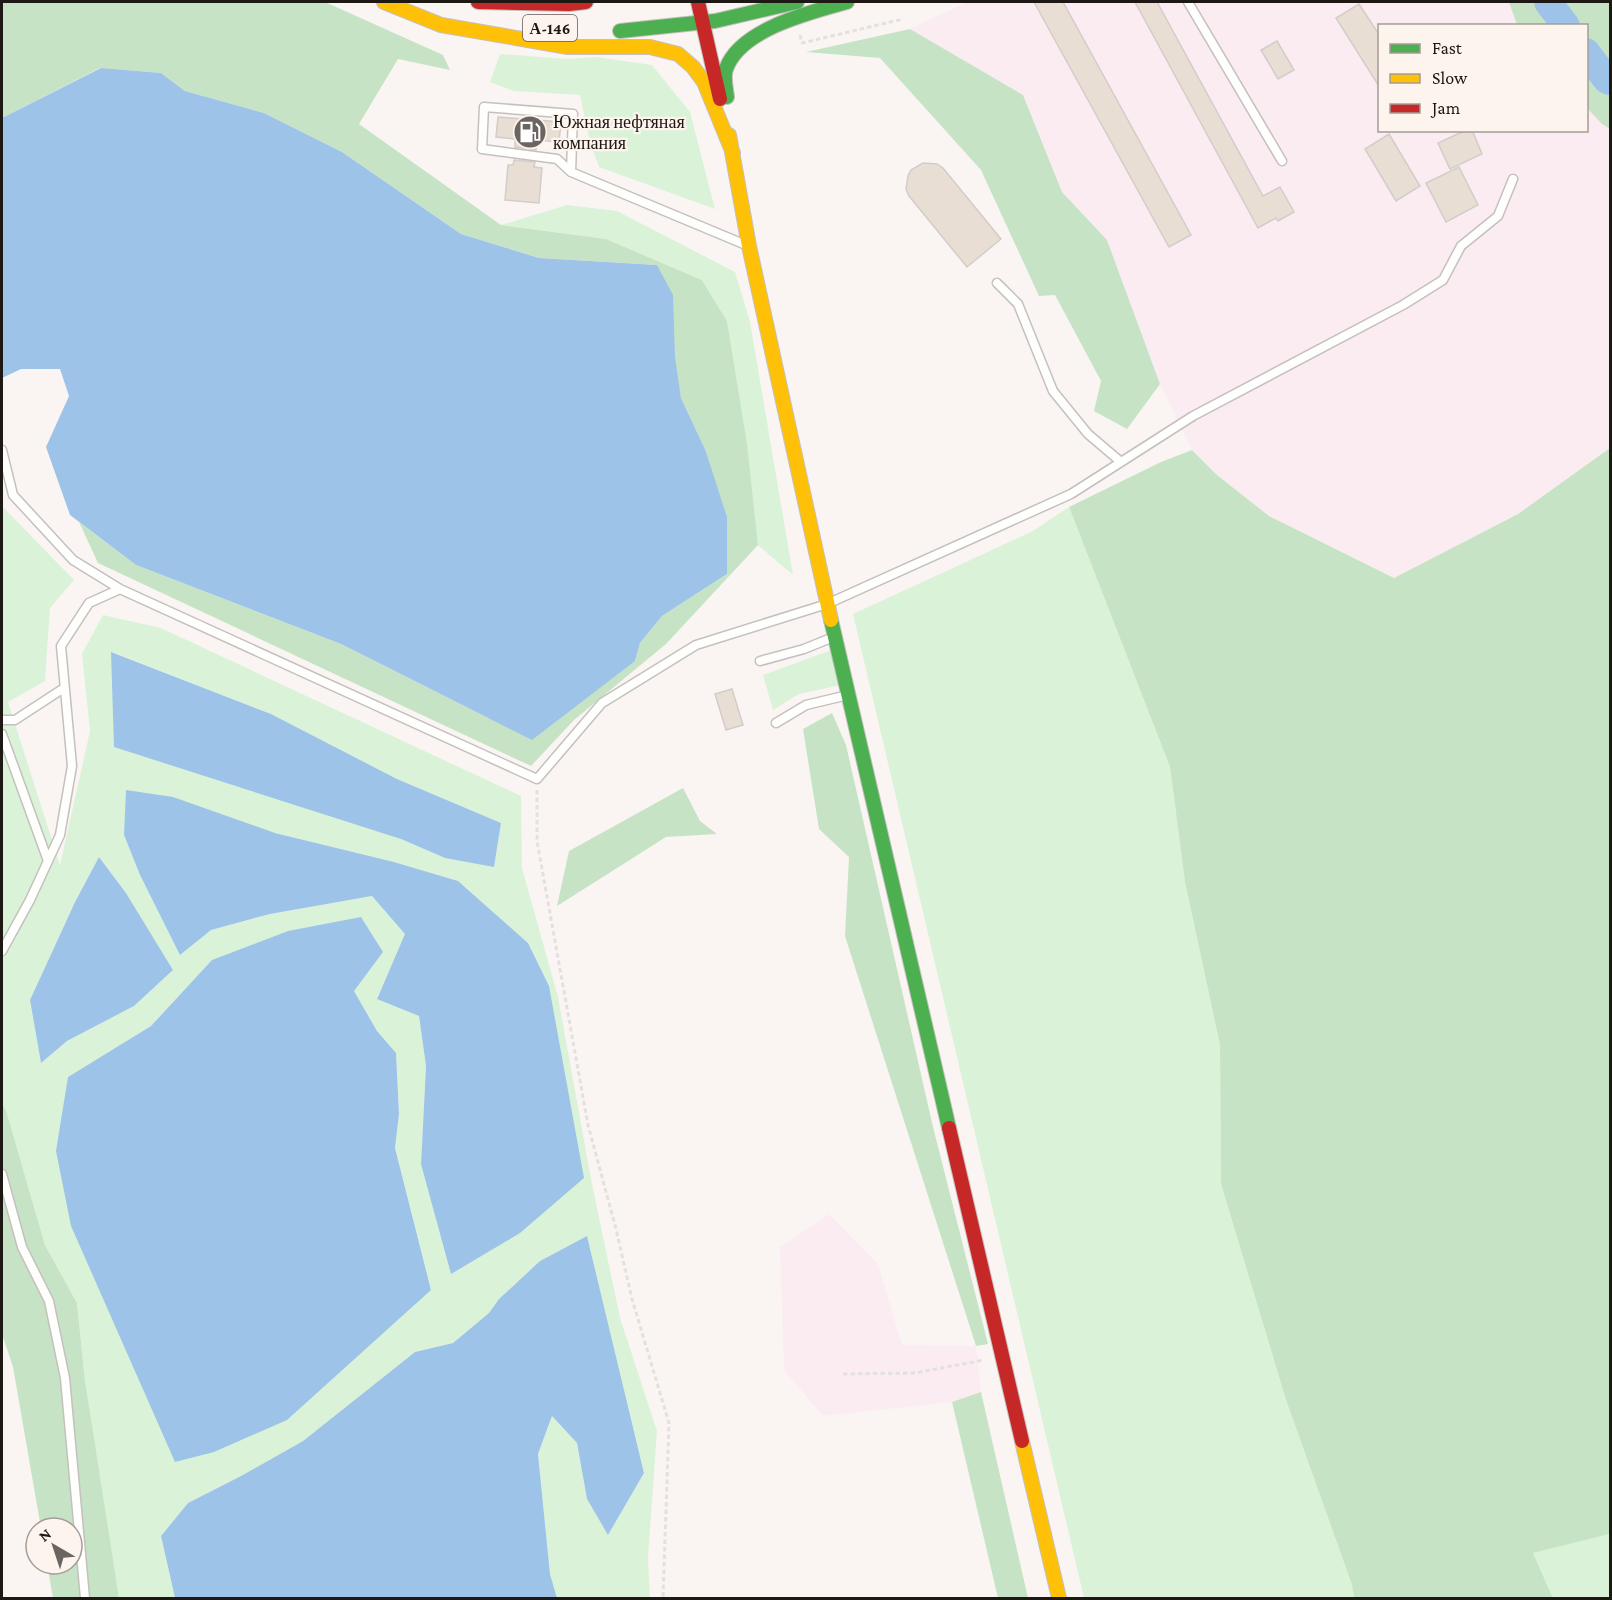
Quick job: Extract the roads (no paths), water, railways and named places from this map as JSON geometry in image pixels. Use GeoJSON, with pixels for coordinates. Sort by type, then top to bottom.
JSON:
{"type":"FeatureCollection","features":[{"type":"Feature","properties":{"kind":"main road"},"geometry":{"type":"LineString","coordinates":[[384,2],[441,25],[567,47],[650,47],[678,54],[693,67],[704,82],[733,153]]}},
{"type":"Feature","properties":{"kind":"main road","name":"А-146"},"geometry":{"type":"LineString","coordinates":[[398,2],[468,18],[523,25]]}},
{"type":"Feature","properties":{"kind":"main road"},"geometry":{"type":"LineString","coordinates":[[478,2],[569,4],[586,2]]}},
{"type":"Feature","properties":{"kind":"main road"},"geometry":{"type":"LineString","coordinates":[[698,2],[710,62],[733,153],[749,246],[834,636],[1059,1599]]}},
{"type":"Feature","properties":{"kind":"main road","name":"А-146"},"geometry":{"type":"LineString","coordinates":[[601,31],[612,32],[704,23],[797,2]]}},
{"type":"Feature","properties":{"kind":"main road"},"geometry":{"type":"LineString","coordinates":[[728,133],[726,70],[732,59],[753,38],[774,26],[847,2]]}},
{"type":"Feature","properties":{"kind":"lane"},"geometry":{"type":"LineString","coordinates":[[1188,2],[1282,162]]}},
{"type":"Feature","properties":{"kind":"lane"},"geometry":{"type":"LineString","coordinates":[[571,172],[573,114],[484,107],[482,148],[557,159],[571,172],[749,246]]}},
{"type":"Feature","properties":{"kind":"lane"},"geometry":{"type":"LineString","coordinates":[[2,450],[13,495],[73,560],[120,589],[537,779],[602,702],[696,645],[827,604],[1071,494],[1193,416],[1403,305],[1443,280],[1461,246],[1498,216],[1513,179]]}},
{"type":"Feature","properties":{"kind":"lane"},"geometry":{"type":"LineString","coordinates":[[997,283],[1018,304],[1053,391],[1088,434],[1121,462]]}},
{"type":"Feature","properties":{"kind":"lane"},"geometry":{"type":"LineString","coordinates":[[2,951],[30,900],[60,835],[72,766],[61,646],[89,603],[120,589]]}},
{"type":"Feature","properties":{"kind":"lane"},"geometry":{"type":"LineString","coordinates":[[760,661],[804,649],[834,636]]}},
{"type":"Feature","properties":{"kind":"lane"},"geometry":{"type":"LineString","coordinates":[[2,720],[15,720],[64,688]]}},
{"type":"Feature","properties":{"kind":"lane"},"geometry":{"type":"LineString","coordinates":[[776,723],[806,705],[848,695]]}},
{"type":"Feature","properties":{"kind":"lane"},"geometry":{"type":"LineString","coordinates":[[2,734],[48,861]]}},
{"type":"Feature","properties":{"kind":"lane"},"geometry":{"type":"LineString","coordinates":[[2,1174],[22,1247],[49,1301],[65,1378],[85,1599]]}},
{"type":"Feature","properties":{"kind":"water"},"geometry":{"type":"Polygon","coordinates":[[[101,68],[161,73],[185,91],[264,113],[342,152],[461,234],[539,258],[657,265],[673,295],[675,357],[681,398],[705,449],[727,517],[727,574],[662,616],[640,643],[635,661],[532,740],[341,644],[136,565],[70,515],[46,447],[69,396],[60,369],[21,369],[2,378],[2,118],[101,68]]]}},
{"type":"Feature","properties":{"kind":"water"},"geometry":{"type":"Polygon","coordinates":[[[111,652],[271,714],[397,779],[501,823],[494,867],[445,858],[401,839],[114,747],[111,652]]]}},
{"type":"Feature","properties":{"kind":"water"},"geometry":{"type":"Polygon","coordinates":[[[126,790],[173,797],[275,833],[394,862],[458,881],[528,943],[549,986],[584,1178],[520,1233],[451,1274],[421,1164],[426,1066],[419,1016],[377,999],[405,934],[372,896],[270,914],[211,930],[180,955],[140,875],[124,835],[126,790]]]}},
{"type":"Feature","properties":{"kind":"water"},"geometry":{"type":"Polygon","coordinates":[[[99,857],[126,893],[173,970],[134,1006],[67,1041],[41,1063],[30,1000],[75,902],[99,857]]]}},
{"type":"Feature","properties":{"kind":"water"},"geometry":{"type":"Polygon","coordinates":[[[361,917],[383,952],[354,991],[377,1031],[396,1053],[399,1114],[395,1148],[431,1290],[287,1420],[214,1452],[175,1462],[71,1226],[56,1151],[68,1077],[151,1026],[212,960],[288,931],[361,917]]]}},
{"type":"Feature","properties":{"kind":"water"},"geometry":{"type":"Polygon","coordinates":[[[587,1236],[644,1473],[608,1535],[587,1499],[577,1443],[552,1416],[538,1454],[550,1574],[557,1598],[175,1598],[161,1536],[188,1503],[303,1441],[415,1352],[453,1343],[489,1313],[499,1299],[540,1261],[587,1236]]]}},
{"type":"Feature","properties":{"kind":"waterway"},"geometry":{"type":"LineString","coordinates":[[1548,2],[1564,24]]}},
{"type":"Feature","properties":{"kind":"waterway"},"geometry":{"type":"LineString","coordinates":[[1588,55],[1610,81]]}},
{"type":"Feature","properties":{"kind":"place","name":"Южная нефтяная компания"},"geometry":{"type":"Point","coordinates":[530,132]}}]}
